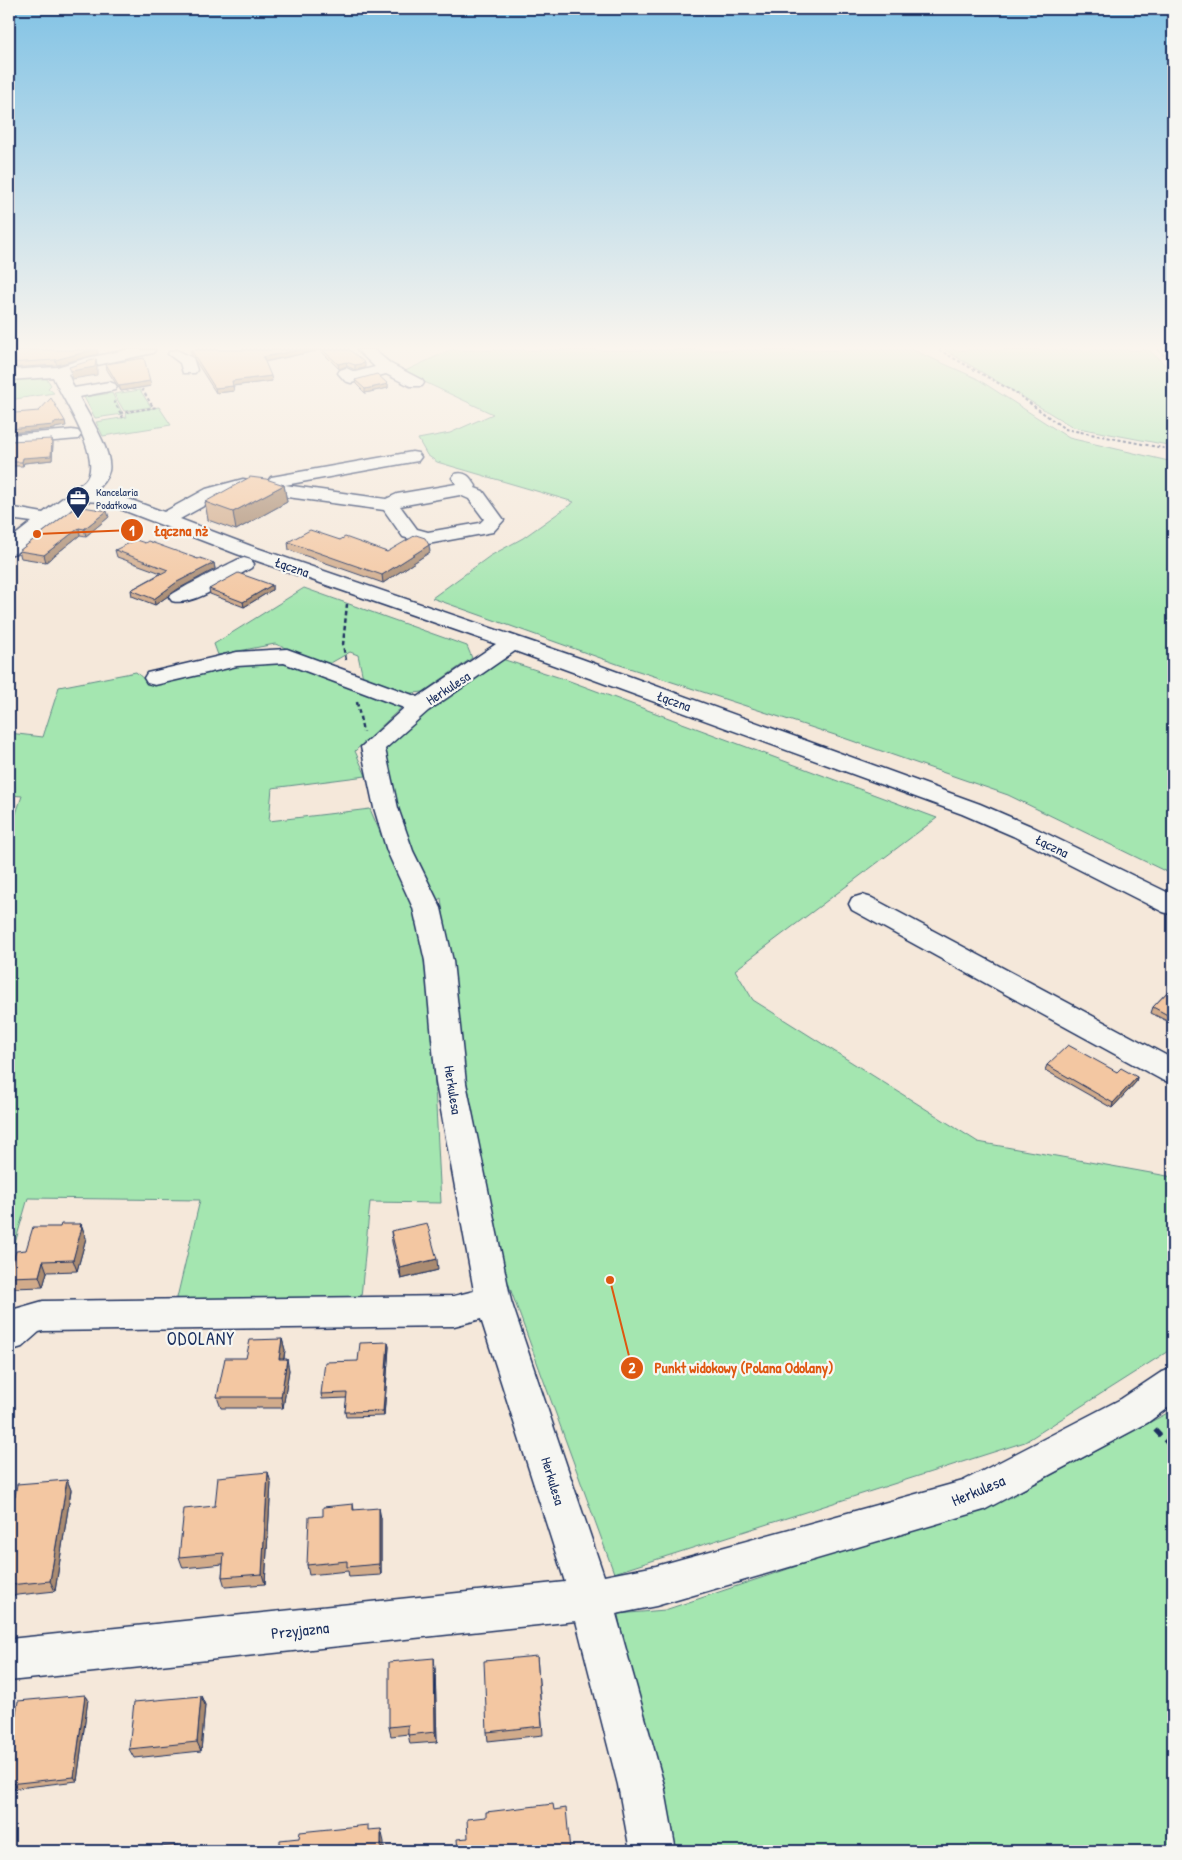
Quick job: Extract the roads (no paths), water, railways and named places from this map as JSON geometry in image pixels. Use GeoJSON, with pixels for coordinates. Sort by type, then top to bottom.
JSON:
{"type":"FeatureCollection","features":[{"type":"Feature","properties":{"kind":"street"},"geometry":{"type":"LineString","coordinates":[[9,440],[31,437]]}},
{"type":"Feature","properties":{"kind":"street"},"geometry":{"type":"LineString","coordinates":[[9,549],[84,490],[98,475],[100,462],[83,437]]}},
{"type":"Feature","properties":{"kind":"street"},"geometry":{"type":"LineString","coordinates":[[253,486],[412,457]]}},
{"type":"Feature","properties":{"kind":"street"},"geometry":{"type":"LineString","coordinates":[[166,519],[219,491],[235,486],[253,486],[390,505],[397,500],[460,482],[476,494],[494,520],[486,528],[428,538],[410,533],[390,505]]}},
{"type":"Feature","properties":{"kind":"street","name":"Łączna"},"geometry":{"type":"LineString","coordinates":[[84,490],[166,519],[244,550],[512,643],[928,804],[1022,831],[1173,906]]}},
{"type":"Feature","properties":{"kind":"street"},"geometry":{"type":"LineString","coordinates":[[9,513],[36,517]]}},
{"type":"Feature","properties":{"kind":"street"},"geometry":{"type":"LineString","coordinates":[[179,597],[192,593],[244,564]]}},
{"type":"Feature","properties":{"kind":"street","name":"Herkulesa"},"geometry":{"type":"LineString","coordinates":[[512,643],[420,706],[373,747],[386,808],[400,851],[427,908],[439,960],[450,1083],[493,1301],[591,1599],[640,1785],[653,1851]]}},
{"type":"Feature","properties":{"kind":"street"},"geometry":{"type":"LineString","coordinates":[[155,678],[245,658],[266,655],[287,656],[420,706]]}},
{"type":"Feature","properties":{"kind":"street"},"geometry":{"type":"LineString","coordinates":[[862,904],[1173,1072]]}},
{"type":"Feature","properties":{"kind":"street"},"geometry":{"type":"LineString","coordinates":[[9,1336],[28,1320],[43,1316],[454,1311],[493,1301]]}},
{"type":"Feature","properties":{"kind":"street","name":"Herkulesa"},"geometry":{"type":"LineString","coordinates":[[591,1599],[656,1586],[970,1497],[1134,1411],[1173,1384]]}},
{"type":"Feature","properties":{"kind":"street","name":"Przyjazna"},"geometry":{"type":"LineString","coordinates":[[9,1660],[591,1599]]}},
{"type":"Feature","properties":{"kind":"place","name":"Kancelaria Podatkowa"},"geometry":{"type":"Point","coordinates":[78,519]}},
{"type":"Feature","properties":{"kind":"place","name":"Łączna nż"},"geometry":{"type":"Point","coordinates":[37,534]}},
{"type":"Feature","properties":{"kind":"place","name":"Punkt widokowy (Polana Odolany)"},"geometry":{"type":"Point","coordinates":[610,1280]}},
{"type":"Feature","properties":{"kind":"district","name":"ODOLANY"},"geometry":{"type":"Point","coordinates":[201,1339]}}]}
